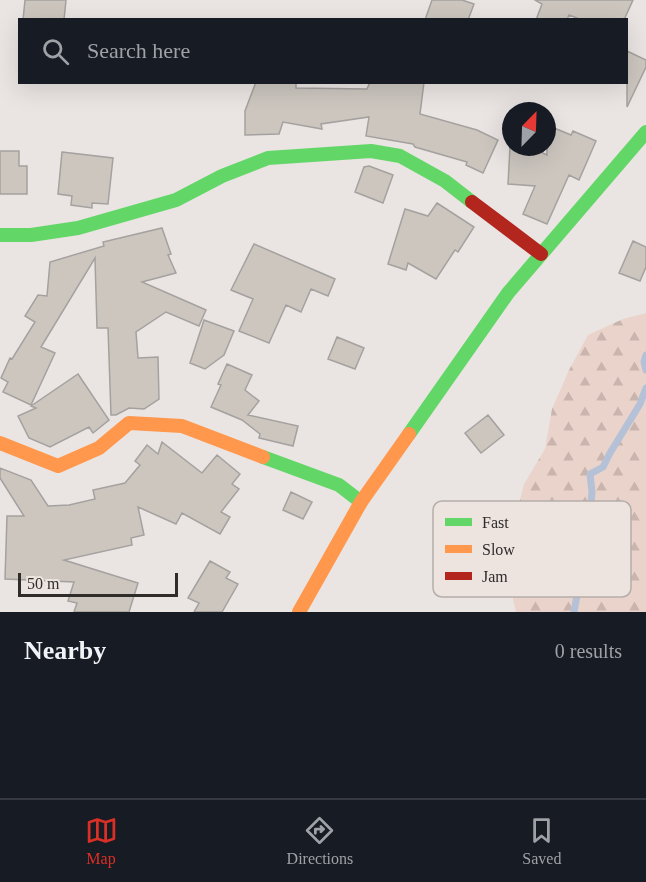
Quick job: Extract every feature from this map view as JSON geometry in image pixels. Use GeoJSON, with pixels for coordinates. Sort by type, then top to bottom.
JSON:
{"type":"FeatureCollection","features":[{"type":"Feature","properties":{"kind":"street"},"geometry":{"type":"LineString","coordinates":[[299,612],[361,502],[508,293],[646,132]]}},
{"type":"Feature","properties":{"kind":"street"},"geometry":{"type":"LineString","coordinates":[[0,235],[31,235],[78,228],[176,200],[222,176],[268,158],[371,151],[399,156],[445,181],[541,254]]}},
{"type":"Feature","properties":{"kind":"street"},"geometry":{"type":"LineString","coordinates":[[0,443],[58,466],[99,447],[129,423],[182,426],[339,485],[361,502]]}},
{"type":"Feature","properties":{"kind":"green space"},"geometry":{"type":"Polygon","coordinates":[[[646,313],[646,612],[516,612],[513,597],[631,597],[631,501],[520,501],[524,484],[545,449],[552,409],[588,335],[623,319],[646,313]]]}},
{"type":"Feature","properties":{"kind":"building"},"geometry":{"type":"Polygon","coordinates":[[[25,0],[66,0],[64,18],[23,18],[25,0]]]}},
{"type":"Feature","properties":{"kind":"building"},"geometry":{"type":"Polygon","coordinates":[[[432,0],[462,0],[474,4],[469,18],[426,18],[432,0]]]}},
{"type":"Feature","properties":{"kind":"building"},"geometry":{"type":"Polygon","coordinates":[[[535,0],[633,0],[625,18],[577,18],[569,15],[568,18],[537,18],[542,4],[535,0]]]}},
{"type":"Feature","properties":{"kind":"building"},"geometry":{"type":"Polygon","coordinates":[[[628,51],[646,60],[646,67],[627,107],[628,51]]]}},
{"type":"Feature","properties":{"kind":"building"},"geometry":{"type":"Polygon","coordinates":[[[255,84],[296,84],[296,88],[367,89],[369,84],[424,84],[420,114],[477,130],[498,140],[483,173],[466,165],[467,162],[415,147],[413,144],[366,136],[369,117],[321,124],[322,129],[283,122],[279,134],[245,135],[245,111],[255,84]]]}},
{"type":"Feature","properties":{"kind":"building"},"geometry":{"type":"Polygon","coordinates":[[[556,129],[571,135],[573,131],[596,141],[579,180],[569,175],[547,224],[523,214],[535,186],[508,184],[510,156],[556,156],[556,129]]]}},
{"type":"Feature","properties":{"kind":"building"},"geometry":{"type":"Polygon","coordinates":[[[0,151],[19,151],[19,166],[27,166],[27,194],[0,194],[0,151]]]}},
{"type":"Feature","properties":{"kind":"building"},"geometry":{"type":"Polygon","coordinates":[[[62,152],[113,158],[108,204],[92,203],[92,208],[71,205],[72,196],[58,194],[62,152]]]}},
{"type":"Feature","properties":{"kind":"building"},"geometry":{"type":"Polygon","coordinates":[[[369,166],[393,175],[383,203],[355,192],[364,167],[369,166]]]}},
{"type":"Feature","properties":{"kind":"building"},"geometry":{"type":"Polygon","coordinates":[[[437,203],[474,227],[458,252],[455,250],[436,279],[408,263],[406,270],[388,264],[405,209],[428,216],[437,203]]]}},
{"type":"Feature","properties":{"kind":"building"},"geometry":{"type":"Polygon","coordinates":[[[162,228],[171,254],[168,255],[176,273],[142,282],[206,310],[199,326],[166,312],[136,332],[138,358],[158,357],[159,399],[144,409],[129,408],[116,415],[111,415],[108,328],[97,328],[95,258],[41,347],[55,353],[31,405],[3,392],[8,382],[1,378],[10,358],[12,359],[35,322],[25,316],[38,295],[47,296],[50,262],[104,246],[103,242],[162,228]]]}},
{"type":"Feature","properties":{"kind":"building"},"geometry":{"type":"Polygon","coordinates":[[[633,241],[646,247],[646,267],[640,281],[619,273],[633,241]]]}},
{"type":"Feature","properties":{"kind":"building"},"geometry":{"type":"Polygon","coordinates":[[[254,244],[335,279],[328,296],[311,289],[301,312],[286,305],[269,343],[239,331],[253,299],[231,290],[254,244]]]}},
{"type":"Feature","properties":{"kind":"building"},"geometry":{"type":"Polygon","coordinates":[[[204,320],[234,331],[224,355],[205,369],[190,363],[204,320]]]}},
{"type":"Feature","properties":{"kind":"building"},"geometry":{"type":"Polygon","coordinates":[[[337,337],[364,348],[355,369],[328,359],[337,337]]]}},
{"type":"Feature","properties":{"kind":"building"},"geometry":{"type":"Polygon","coordinates":[[[227,364],[252,375],[245,390],[259,401],[248,415],[298,426],[293,446],[259,438],[260,434],[242,420],[211,407],[227,364]]]}},
{"type":"Feature","properties":{"kind":"building"},"geometry":{"type":"Polygon","coordinates":[[[78,374],[109,420],[93,433],[89,427],[50,447],[29,438],[18,416],[36,408],[31,406],[78,374]]]}},
{"type":"Feature","properties":{"kind":"building"},"geometry":{"type":"Polygon","coordinates":[[[488,415],[504,435],[481,453],[465,433],[488,415]]]}},
{"type":"Feature","properties":{"kind":"building"},"geometry":{"type":"Polygon","coordinates":[[[162,442],[202,473],[217,455],[240,474],[232,484],[239,489],[221,512],[230,517],[220,534],[182,513],[176,524],[138,507],[144,535],[131,538],[132,545],[64,560],[138,583],[129,612],[74,612],[77,603],[68,601],[74,582],[5,579],[7,516],[24,516],[0,478],[0,468],[31,480],[48,506],[69,505],[95,499],[93,490],[125,483],[140,465],[135,461],[147,445],[158,454],[162,442]]]}},
{"type":"Feature","properties":{"kind":"building"},"geometry":{"type":"Polygon","coordinates":[[[291,492],[312,502],[303,519],[283,510],[291,492]]]}},
{"type":"Feature","properties":{"kind":"building"},"geometry":{"type":"Polygon","coordinates":[[[210,561],[230,572],[226,578],[238,584],[222,612],[194,612],[199,603],[188,598],[210,561]]]}},
{"type":"Feature","properties":{"kind":"waterway"},"geometry":{"type":"LineString","coordinates":[[646,355],[644,362],[646,370]]}},
{"type":"Feature","properties":{"kind":"waterway"},"geometry":{"type":"LineString","coordinates":[[591,501],[590,474],[603,467],[640,404],[646,388]]}},
{"type":"Feature","properties":{"kind":"waterway"},"geometry":{"type":"LineString","coordinates":[[574,612],[577,597]]}},
{"type":"Feature","properties":{"kind":"traffic: fast"},"geometry":{"type":"LineString","coordinates":[[409,434],[508,293],[646,132]]}},
{"type":"Feature","properties":{"kind":"traffic: fast"},"geometry":{"type":"LineString","coordinates":[[0,235],[31,235],[78,228],[176,200],[222,176],[268,158],[371,151],[400,156],[445,181],[472,202]]}},
{"type":"Feature","properties":{"kind":"traffic: fast"},"geometry":{"type":"LineString","coordinates":[[263,457],[339,485],[361,502]]}},
{"type":"Feature","properties":{"kind":"traffic: slow"},"geometry":{"type":"LineString","coordinates":[[0,443],[58,466],[99,448],[129,423],[182,426],[263,457]]}},
{"type":"Feature","properties":{"kind":"traffic: slow"},"geometry":{"type":"LineString","coordinates":[[299,612],[361,502],[409,434]]}},
{"type":"Feature","properties":{"kind":"traffic: jam"},"geometry":{"type":"LineString","coordinates":[[472,202],[541,254]]}}]}
